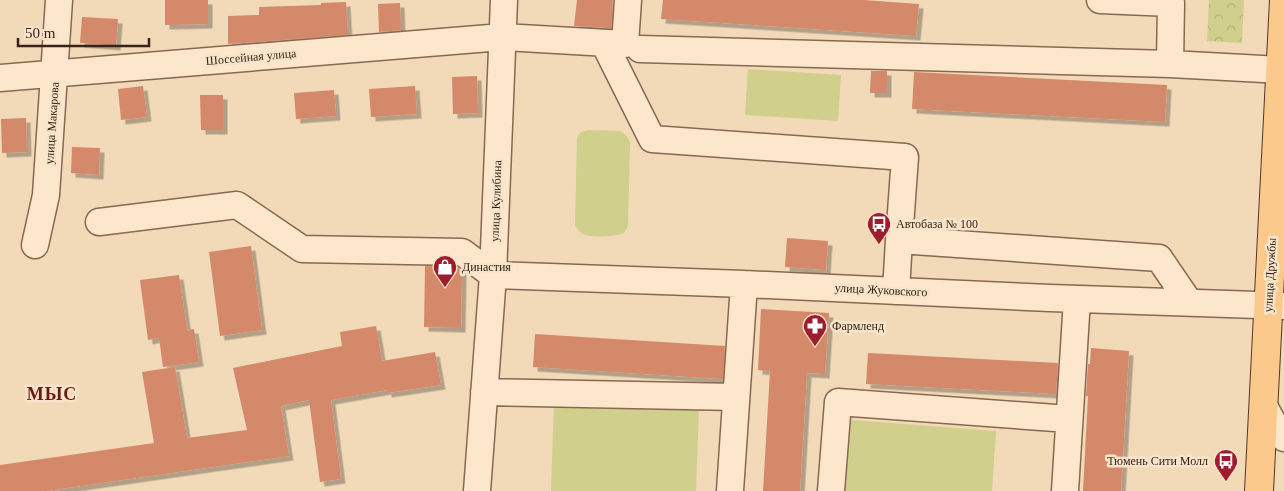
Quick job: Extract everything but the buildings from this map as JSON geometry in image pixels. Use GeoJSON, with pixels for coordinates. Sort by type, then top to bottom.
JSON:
{"type":"FeatureCollection","features":[{"type":"Feature","properties":{"kind":"main road","name":"улица Дружбы"},"geometry":{"type":"LineString","coordinates":[[1259,491],[1264,406],[1276,305],[1284,12]]}},
{"type":"Feature","properties":{"kind":"street","name":"улица Макарова"},"geometry":{"type":"LineString","coordinates":[[35,245],[46,195],[59,0]]}},
{"type":"Feature","properties":{"kind":"street","name":"улица Кулибина"},"geometry":{"type":"LineString","coordinates":[[477,491],[493,275],[504,0]]}},
{"type":"Feature","properties":{"kind":"street","name":"Шоссейная улица"},"geometry":{"type":"LineString","coordinates":[[0,78],[502,37],[624,44],[628,0]]}},
{"type":"Feature","properties":{"kind":"street"},"geometry":{"type":"LineString","coordinates":[[1100,0],[1171,4],[1170,64]]}},
{"type":"Feature","properties":{"kind":"street"},"geometry":{"type":"LineString","coordinates":[[604,43],[652,139],[905,157],[896,291]]}},
{"type":"Feature","properties":{"kind":"street"},"geometry":{"type":"LineString","coordinates":[[640,49],[1170,64],[1281,70]]}},
{"type":"Feature","properties":{"kind":"street"},"geometry":{"type":"LineString","coordinates":[[99,222],[237,205],[302,249],[462,252],[493,275]]}},
{"type":"Feature","properties":{"kind":"street"},"geometry":{"type":"LineString","coordinates":[[899,240],[1159,258],[1190,302]]}},
{"type":"Feature","properties":{"kind":"street","name":"улица Жуковского"},"geometry":{"type":"LineString","coordinates":[[493,275],[1076,299],[1276,305]]}},
{"type":"Feature","properties":{"kind":"street"},"geometry":{"type":"LineString","coordinates":[[730,491],[744,284]]}},
{"type":"Feature","properties":{"kind":"street"},"geometry":{"type":"LineString","coordinates":[[1065,491],[1076,299]]}},
{"type":"Feature","properties":{"kind":"street"},"geometry":{"type":"LineString","coordinates":[[484,392],[736,397]]}},
{"type":"Feature","properties":{"kind":"street"},"geometry":{"type":"LineString","coordinates":[[831,491],[838,402],[1069,419]]}},
{"type":"Feature","properties":{"kind":"street"},"geometry":{"type":"LineString","coordinates":[[1264,406],[1284,438]]}},
{"type":"Feature","properties":{"kind":"green space"},"geometry":{"type":"Polygon","coordinates":[[[1209,0],[1244,0],[1242,43],[1207,41],[1209,0]]]}},
{"type":"Feature","properties":{"kind":"green space"},"geometry":{"type":"Polygon","coordinates":[[[748,69],[841,75],[838,121],[745,115],[748,69]]]}},
{"type":"Feature","properties":{"kind":"green space"},"geometry":{"type":"Polygon","coordinates":[[[587,130],[620,131],[626,135],[630,142],[628,226],[624,233],[608,236],[589,236],[580,232],[575,225],[577,138],[580,133],[587,130]]]}},
{"type":"Feature","properties":{"kind":"green space"},"geometry":{"type":"Polygon","coordinates":[[[554,401],[699,406],[696,491],[551,491],[554,401]]]}},
{"type":"Feature","properties":{"kind":"green space"},"geometry":{"type":"Polygon","coordinates":[[[851,420],[996,431],[992,491],[845,491],[851,420]]]}},
{"type":"Feature","properties":{"kind":"place","name":"Автобаза № 100"},"geometry":{"type":"Point","coordinates":[879,245]}},
{"type":"Feature","properties":{"kind":"place","name":"Династия"},"geometry":{"type":"Point","coordinates":[445,288]}},
{"type":"Feature","properties":{"kind":"place","name":"Фармленд"},"geometry":{"type":"Point","coordinates":[815,347]}},
{"type":"Feature","properties":{"kind":"place","name":"Тюмень Сити Молл"},"geometry":{"type":"Point","coordinates":[1226,482]}},
{"type":"Feature","properties":{"kind":"district","name":"МЫС"},"geometry":{"type":"Point","coordinates":[52,394]}}]}
